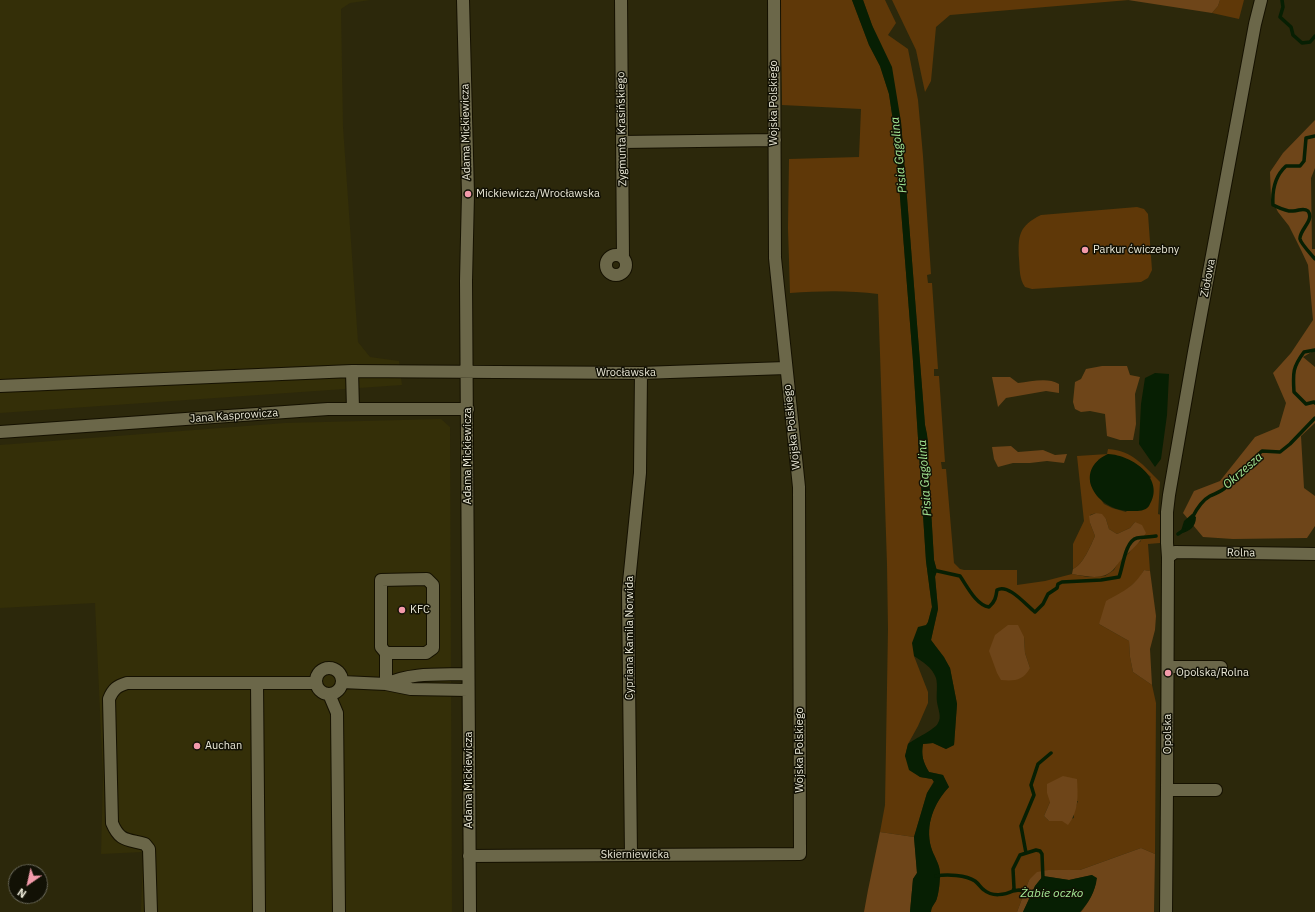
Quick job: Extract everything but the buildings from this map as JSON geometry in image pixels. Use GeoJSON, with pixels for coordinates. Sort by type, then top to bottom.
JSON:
{"type":"FeatureCollection","features":[{"type":"Feature","properties":{"kind":"street","name":"Adama Mickiewicza"},"geometry":{"type":"LineString","coordinates":[[463,0],[468,194],[466,281],[470,912]]}},
{"type":"Feature","properties":{"kind":"street","name":"Zygmunta Krasińskiego"},"geometry":{"type":"LineString","coordinates":[[621,0],[623,258]]}},
{"type":"Feature","properties":{"kind":"street","name":"Wojska Polskiego"},"geometry":{"type":"LineString","coordinates":[[774,0],[775,258],[799,487],[800,854]]}},
{"type":"Feature","properties":{"kind":"street","name":"Ziołowa"},"geometry":{"type":"LineString","coordinates":[[1168,557],[1166,543],[1167,512],[1194,352],[1261,0]]}},
{"type":"Feature","properties":{"kind":"street"},"geometry":{"type":"LineString","coordinates":[[622,142],[775,140]]}},
{"type":"Feature","properties":{"kind":"street","name":"Wrocławska"},"geometry":{"type":"LineString","coordinates":[[0,386],[352,371],[641,373],[786,368]]}},
{"type":"Feature","properties":{"kind":"street"},"geometry":{"type":"LineString","coordinates":[[352,371],[353,409]]}},
{"type":"Feature","properties":{"kind":"street","name":"Cypriana Kamila Norwida"},"geometry":{"type":"LineString","coordinates":[[631,855],[628,592],[640,473],[641,373]]}},
{"type":"Feature","properties":{"kind":"street","name":"Jana Kasprowicza"},"geometry":{"type":"LineString","coordinates":[[0,432],[328,409],[468,409]]}},
{"type":"Feature","properties":{"kind":"street","name":"Rolna"},"geometry":{"type":"LineString","coordinates":[[1168,557],[1175,552],[1315,554]]}},
{"type":"Feature","properties":{"kind":"street","name":"Opolska"},"geometry":{"type":"LineString","coordinates":[[1166,912],[1168,557]]}},
{"type":"Feature","properties":{"kind":"street"},"geometry":{"type":"LineString","coordinates":[[386,653],[426,653],[433,648],[433,585],[427,579],[381,580],[381,647],[386,653],[386,684]]}},
{"type":"Feature","properties":{"kind":"street"},"geometry":{"type":"LineString","coordinates":[[1168,667],[1221,667]]}},
{"type":"Feature","properties":{"kind":"street"},"geometry":{"type":"LineString","coordinates":[[328,669],[336,671],[341,677],[342,682],[339,689],[333,694],[329,694],[322,692],[317,686],[316,679],[321,672],[328,669]]}},
{"type":"Feature","properties":{"kind":"street"},"geometry":{"type":"LineString","coordinates":[[386,684],[414,675],[468,674]]}},
{"type":"Feature","properties":{"kind":"street"},"geometry":{"type":"LineString","coordinates":[[342,682],[386,684],[411,689],[468,690]]}},
{"type":"Feature","properties":{"kind":"street"},"geometry":{"type":"LineString","coordinates":[[151,912],[149,850],[145,844],[129,841],[121,836],[116,832],[112,822],[110,699],[113,691],[118,686],[127,683],[316,683]]}},
{"type":"Feature","properties":{"kind":"street"},"geometry":{"type":"LineString","coordinates":[[257,683],[259,912]]}},
{"type":"Feature","properties":{"kind":"street"},"geometry":{"type":"LineString","coordinates":[[329,694],[337,713],[339,912]]}},
{"type":"Feature","properties":{"kind":"street"},"geometry":{"type":"LineString","coordinates":[[1167,790],[1216,790]]}},
{"type":"Feature","properties":{"kind":"street","name":"Skierniewicka"},"geometry":{"type":"LineString","coordinates":[[469,856],[800,854]]}},
{"type":"Feature","properties":{"kind":"shaded area"},"geometry":{"type":"Polygon","coordinates":[[[0,0],[370,0],[350,3],[341,9],[343,127],[358,342],[370,357],[399,361],[402,385],[0,413],[0,0]]]}},
{"type":"Feature","properties":{"kind":"shaded area"},"geometry":{"type":"Polygon","coordinates":[[[780,0],[852,0],[869,45],[880,66],[889,94],[895,134],[913,361],[926,561],[932,607],[928,622],[914,656],[928,692],[928,703],[908,744],[905,756],[920,777],[932,779],[934,781],[927,793],[914,837],[880,832],[885,805],[888,629],[878,294],[834,291],[790,293],[788,228],[789,159],[859,157],[861,109],[782,105],[780,0]]]}},
{"type":"Feature","properties":{"kind":"shaded area"},"geometry":{"type":"Polygon","coordinates":[[[863,0],[885,0],[896,23],[888,35],[908,49],[918,100],[931,274],[927,275],[928,283],[932,283],[938,369],[934,369],[934,376],[939,376],[945,462],[941,462],[942,469],[946,469],[954,563],[960,569],[964,570],[1017,570],[1017,585],[1045,581],[1072,574],[1088,577],[1105,576],[1114,570],[1119,561],[1141,541],[1135,522],[1130,528],[1117,534],[1109,529],[1106,519],[1096,513],[1090,515],[1090,523],[1095,536],[1083,559],[1077,567],[1073,569],[1073,544],[1084,521],[1077,456],[1107,454],[1108,449],[1117,450],[1137,460],[1160,482],[1158,514],[1161,515],[1160,543],[1148,544],[1150,571],[1144,570],[1139,579],[1125,591],[1099,624],[1129,641],[1133,672],[1152,685],[1156,703],[1155,854],[1141,848],[1080,870],[1048,870],[1029,880],[1017,912],[931,912],[938,895],[940,873],[929,838],[930,822],[935,807],[949,787],[943,775],[929,772],[925,765],[922,748],[923,744],[933,743],[946,749],[954,745],[957,704],[950,668],[931,640],[938,609],[935,576],[937,571],[934,560],[928,446],[925,425],[901,122],[863,0]],[[1108,454],[1099,459],[1093,468],[1090,478],[1091,485],[1104,504],[1126,512],[1151,477],[1131,462],[1108,454]],[[1024,637],[997,673],[1030,668],[1025,653],[1024,637]],[[1078,801],[1050,802],[1044,816],[1049,821],[1062,821],[1074,818],[1074,811],[1078,801]]]}},
{"type":"Feature","properties":{"kind":"shaded area"},"geometry":{"type":"Polygon","coordinates":[[[892,0],[1129,0],[950,15],[936,27],[931,81],[925,92],[916,50],[892,0]]]}},
{"type":"Feature","properties":{"kind":"shaded area"},"geometry":{"type":"Polygon","coordinates":[[[1128,0],[1220,0],[1218,6],[1212,13],[1128,0]]]}},
{"type":"Feature","properties":{"kind":"shaded area"},"geometry":{"type":"Polygon","coordinates":[[[1220,0],[1244,0],[1239,19],[1212,13],[1218,6],[1220,0]]]}},
{"type":"Feature","properties":{"kind":"shaded area"},"geometry":{"type":"Polygon","coordinates":[[[1315,120],[1315,168],[1311,178],[1312,249],[1315,249],[1315,350],[1303,357],[1315,367],[1315,423],[1301,436],[1304,488],[1315,496],[1315,526],[1307,538],[1233,539],[1203,537],[1183,513],[1194,491],[1220,481],[1255,437],[1279,427],[1286,403],[1273,373],[1291,353],[1313,320],[1308,265],[1289,226],[1278,212],[1271,198],[1270,172],[1283,153],[1315,120]]]}},
{"type":"Feature","properties":{"kind":"shaded area","name":"Parkur ćwiczebny"},"geometry":{"type":"Polygon","coordinates":[[[1137,207],[1144,209],[1148,214],[1152,270],[1148,278],[1141,282],[1032,289],[1025,287],[1020,274],[1019,238],[1024,228],[1033,219],[1041,215],[1137,207]]]}},
{"type":"Feature","properties":{"kind":"shaded area"},"geometry":{"type":"Polygon","coordinates":[[[1102,366],[1127,366],[1130,375],[1140,377],[1135,394],[1136,424],[1133,440],[1120,440],[1107,436],[1105,414],[1090,411],[1081,412],[1075,409],[1073,402],[1075,382],[1081,379],[1086,369],[1102,366]]]}},
{"type":"Feature","properties":{"kind":"shaded area"},"geometry":{"type":"Polygon","coordinates":[[[992,377],[1010,377],[1018,383],[1039,380],[1054,382],[1059,384],[1059,393],[1046,391],[1006,398],[998,407],[992,377]]]}},
{"type":"Feature","properties":{"kind":"shaded area"},"geometry":{"type":"Polygon","coordinates":[[[441,419],[450,427],[452,912],[141,912],[143,852],[101,854],[103,776],[95,603],[0,608],[0,445],[285,423],[441,419]]]}},
{"type":"Feature","properties":{"kind":"shaded area"},"geometry":{"type":"Polygon","coordinates":[[[1011,446],[1018,452],[1043,450],[1055,455],[1067,454],[1064,463],[1047,461],[1013,463],[998,467],[994,459],[992,447],[1011,446]]]}},
{"type":"Feature","properties":{"kind":"shaded area"},"geometry":{"type":"Polygon","coordinates":[[[1096,513],[1102,514],[1106,519],[1109,529],[1117,534],[1130,528],[1135,522],[1142,525],[1146,533],[1113,570],[1104,576],[1088,577],[1072,574],[1073,569],[1077,567],[1086,554],[1095,536],[1089,516],[1096,513]]]}},
{"type":"Feature","properties":{"kind":"shaded area"},"geometry":{"type":"Polygon","coordinates":[[[1144,570],[1150,571],[1156,616],[1155,630],[1150,649],[1152,685],[1133,672],[1129,641],[1099,624],[1106,601],[1132,585],[1144,570]]]}},
{"type":"Feature","properties":{"kind":"shaded area"},"geometry":{"type":"Polygon","coordinates":[[[1008,625],[1018,625],[1024,637],[1025,653],[1030,668],[1021,678],[1001,680],[989,651],[995,635],[1008,625]]]}},
{"type":"Feature","properties":{"kind":"shaded area"},"geometry":{"type":"Polygon","coordinates":[[[1063,776],[1077,779],[1076,809],[1072,820],[1068,825],[1062,821],[1049,821],[1044,816],[1050,802],[1047,793],[1047,784],[1063,776]]]}},
{"type":"Feature","properties":{"kind":"shaded area"},"geometry":{"type":"Polygon","coordinates":[[[880,832],[914,837],[917,873],[913,879],[910,912],[864,912],[880,832]]]}},
{"type":"Feature","properties":{"kind":"shaded area"},"geometry":{"type":"Polygon","coordinates":[[[1141,848],[1155,854],[1154,912],[1081,912],[1090,899],[1096,883],[1092,875],[1069,880],[1043,876],[1035,886],[1023,912],[1017,912],[1029,880],[1037,872],[1048,870],[1080,870],[1141,848]]]}},
{"type":"Feature","properties":{"kind":"water","name":"Pisia Gągolina"},"geometry":{"type":"Polygon","coordinates":[[[852,0],[863,0],[872,25],[892,67],[901,122],[925,425],[928,442],[934,560],[937,571],[935,577],[938,609],[931,640],[944,657],[950,668],[957,704],[954,745],[946,749],[933,743],[923,744],[922,748],[925,765],[929,772],[943,775],[949,787],[935,807],[930,823],[929,839],[939,866],[940,873],[938,895],[931,912],[910,912],[913,879],[917,873],[914,837],[927,793],[934,782],[932,779],[920,777],[909,770],[905,756],[908,744],[936,725],[940,716],[937,702],[936,678],[930,668],[914,656],[912,643],[918,627],[926,625],[928,622],[932,607],[926,561],[913,361],[895,134],[889,94],[880,66],[869,45],[852,0]]]}},
{"type":"Feature","properties":{"kind":"water"},"geometry":{"type":"Polygon","coordinates":[[[1155,373],[1169,374],[1167,415],[1161,459],[1155,467],[1139,444],[1141,404],[1145,378],[1155,373]]]}},
{"type":"Feature","properties":{"kind":"water"},"geometry":{"type":"Polygon","coordinates":[[[1108,454],[1117,455],[1136,464],[1144,470],[1150,478],[1154,487],[1153,496],[1147,508],[1137,511],[1120,510],[1100,499],[1093,490],[1090,480],[1091,471],[1097,462],[1108,454]]]}},
{"type":"Feature","properties":{"kind":"water"},"geometry":{"type":"Polygon","coordinates":[[[1192,514],[1196,517],[1194,526],[1181,533],[1184,521],[1192,514]]]}},
{"type":"Feature","properties":{"kind":"water","name":"Żabie oczko"},"geometry":{"type":"Polygon","coordinates":[[[1092,875],[1097,878],[1095,888],[1089,901],[1080,912],[1023,912],[1035,886],[1043,876],[1069,880],[1092,875]]]}},
{"type":"Feature","properties":{"kind":"waterway","name":"Okrzesza"},"geometry":{"type":"LineString","coordinates":[[1282,0],[1283,7],[1280,17],[1291,27],[1293,35],[1302,43],[1310,42],[1315,36]]}},
{"type":"Feature","properties":{"kind":"waterway","name":"Okrzesza"},"geometry":{"type":"LineString","coordinates":[[1315,136],[1306,138],[1304,161],[1300,166],[1286,166],[1279,174],[1275,184],[1273,199],[1273,205],[1285,210],[1295,211],[1304,209],[1308,211],[1310,218],[1300,236],[1300,239],[1315,259]]}},
{"type":"Feature","properties":{"kind":"waterway","name":"Okrzesza"},"geometry":{"type":"LineString","coordinates":[[1315,350],[1304,352],[1295,367],[1293,380],[1294,392],[1306,404],[1315,403]]}},
{"type":"Feature","properties":{"kind":"waterway","name":"Okrzesza"},"geometry":{"type":"LineString","coordinates":[[1192,518],[1204,500],[1224,489],[1262,451],[1280,452],[1290,444],[1315,418]]}},
{"type":"Feature","properties":{"kind":"waterway","name":"Okrzesza"},"geometry":{"type":"LineString","coordinates":[[1178,534],[1184,530]]}},
{"type":"Feature","properties":{"kind":"waterway","name":"Okrzesza"},"geometry":{"type":"LineString","coordinates":[[933,570],[960,576],[972,594],[984,606],[989,607],[995,599],[997,590],[1001,589],[1011,592],[1035,612],[1043,604],[1048,594],[1057,588],[1058,584],[1062,582],[1101,580],[1119,577],[1127,549],[1133,540],[1137,538],[1156,536]]}},
{"type":"Feature","properties":{"kind":"waterway"},"geometry":{"type":"LineString","coordinates":[[1026,853],[1021,826],[1034,795],[1031,785],[1038,764],[1051,753]]}},
{"type":"Feature","properties":{"kind":"waterway"},"geometry":{"type":"LineString","coordinates":[[936,876],[951,875],[967,877],[975,881],[991,894],[1006,894],[1013,891],[1013,869],[1020,855],[1036,850],[1040,851],[1042,854],[1043,879]]}},
{"type":"Feature","properties":{"kind":"waterway"},"geometry":{"type":"LineString","coordinates":[[1013,891],[1019,890],[1032,894]]}},
{"type":"Feature","properties":{"kind":"place","name":"Mickiewicza/Wrocławska"},"geometry":{"type":"Point","coordinates":[468,194]}},
{"type":"Feature","properties":{"kind":"place","name":"Parkur ćwiczebny"},"geometry":{"type":"Point","coordinates":[1085,250]}},
{"type":"Feature","properties":{"kind":"place","name":"KFC"},"geometry":{"type":"Point","coordinates":[402,610]}},
{"type":"Feature","properties":{"kind":"place","name":"Opolska/Rolna"},"geometry":{"type":"Point","coordinates":[1168,673]}},
{"type":"Feature","properties":{"kind":"place","name":"Auchan"},"geometry":{"type":"Point","coordinates":[197,746]}}]}
